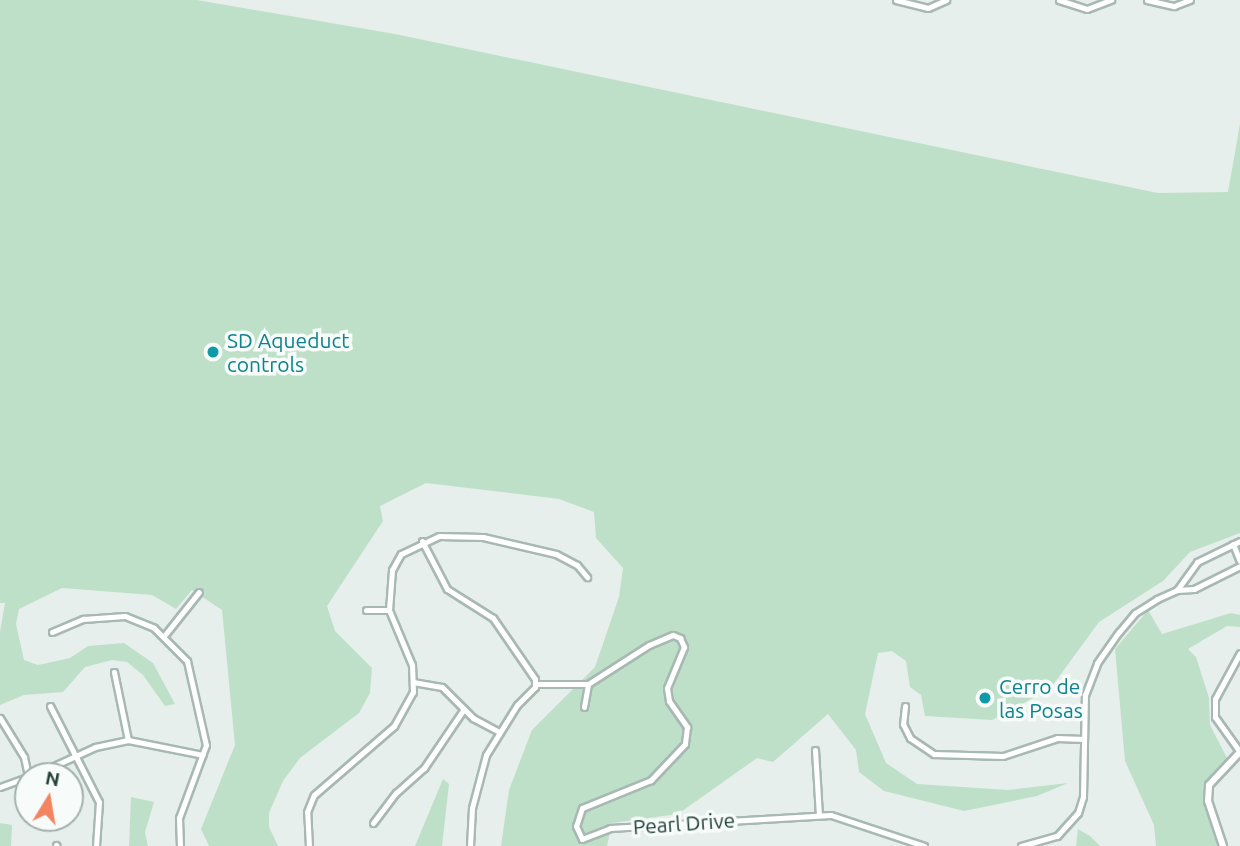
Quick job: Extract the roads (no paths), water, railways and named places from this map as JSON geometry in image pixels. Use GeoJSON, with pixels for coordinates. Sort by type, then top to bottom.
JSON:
{"type":"FeatureCollection","features":[{"type":"Feature","properties":{"kind":"street"},"geometry":{"type":"LineString","coordinates":[[896,0],[928,8],[946,0]]}},
{"type":"Feature","properties":{"kind":"street"},"geometry":{"type":"LineString","coordinates":[[1059,0],[1087,9],[1111,0]]}},
{"type":"Feature","properties":{"kind":"street"},"geometry":{"type":"LineString","coordinates":[[1147,0],[1174,6],[1191,0]]}},
{"type":"Feature","properties":{"kind":"street"},"geometry":{"type":"LineString","coordinates":[[309,846],[306,812],[314,795],[394,726],[407,707],[414,681],[412,665],[389,610],[392,570],[401,554],[422,541],[455,536],[509,541],[556,554],[577,565],[587,577]]}},
{"type":"Feature","properties":{"kind":"street"},"geometry":{"type":"LineString","coordinates":[[422,541],[447,589],[493,618],[535,684]]}},
{"type":"Feature","properties":{"kind":"street"},"geometry":{"type":"LineString","coordinates":[[1177,590],[1197,562],[1240,541]]}},
{"type":"Feature","properties":{"kind":"street"},"geometry":{"type":"LineString","coordinates":[[1021,846],[1057,836],[1078,813],[1083,797],[1085,695],[1097,663],[1135,613],[1177,590],[1194,589],[1240,563],[1233,544]]}},
{"type":"Feature","properties":{"kind":"street"},"geometry":{"type":"LineString","coordinates":[[164,636],[199,592]]}},
{"type":"Feature","properties":{"kind":"street"},"geometry":{"type":"LineString","coordinates":[[366,610],[389,610]]}},
{"type":"Feature","properties":{"kind":"street"},"geometry":{"type":"LineString","coordinates":[[52,632],[83,619],[125,616],[140,620],[179,649],[194,676],[206,737],[203,755],[179,818],[180,846]]}},
{"type":"Feature","properties":{"kind":"street","name":"Pearl Drive"},"geometry":{"type":"LineString","coordinates":[[588,684],[649,645],[673,635],[680,638],[683,650],[667,688],[672,707],[687,727],[685,744],[651,780],[582,808],[576,826],[582,839],[621,827],[819,815],[859,821],[924,846]]}},
{"type":"Feature","properties":{"kind":"street"},"geometry":{"type":"LineString","coordinates":[[1223,846],[1208,802],[1209,785],[1240,752],[1216,717],[1215,699],[1240,653]]}},
{"type":"Feature","properties":{"kind":"street"},"geometry":{"type":"LineString","coordinates":[[114,672],[128,740]]}},
{"type":"Feature","properties":{"kind":"street"},"geometry":{"type":"LineString","coordinates":[[414,681],[442,687],[464,709],[499,732]]}},
{"type":"Feature","properties":{"kind":"street"},"geometry":{"type":"LineString","coordinates":[[535,684],[588,684],[584,707]]}},
{"type":"Feature","properties":{"kind":"street"},"geometry":{"type":"LineString","coordinates":[[470,846],[477,782],[499,732],[535,684]]}},
{"type":"Feature","properties":{"kind":"street"},"geometry":{"type":"LineString","coordinates":[[50,706],[78,756],[99,802],[96,846]]}},
{"type":"Feature","properties":{"kind":"street"},"geometry":{"type":"LineString","coordinates":[[905,706],[903,724],[910,739],[934,754],[1003,756],[1057,738],[1084,739]]}},
{"type":"Feature","properties":{"kind":"street"},"geometry":{"type":"LineString","coordinates":[[373,823],[396,793],[424,768],[464,709]]}},
{"type":"Feature","properties":{"kind":"street"},"geometry":{"type":"LineString","coordinates":[[0,718],[26,762]]}},
{"type":"Feature","properties":{"kind":"street"},"geometry":{"type":"LineString","coordinates":[[64,762],[128,740],[203,755]]}},
{"type":"Feature","properties":{"kind":"street"},"geometry":{"type":"LineString","coordinates":[[815,750],[819,815]]}},
{"type":"Feature","properties":{"kind":"place","name":"SD Aqueduct controls"},"geometry":{"type":"Point","coordinates":[213,352]}},
{"type":"Feature","properties":{"kind":"place","name":"Cerro de las Posas"},"geometry":{"type":"Point","coordinates":[985,698]}}]}
